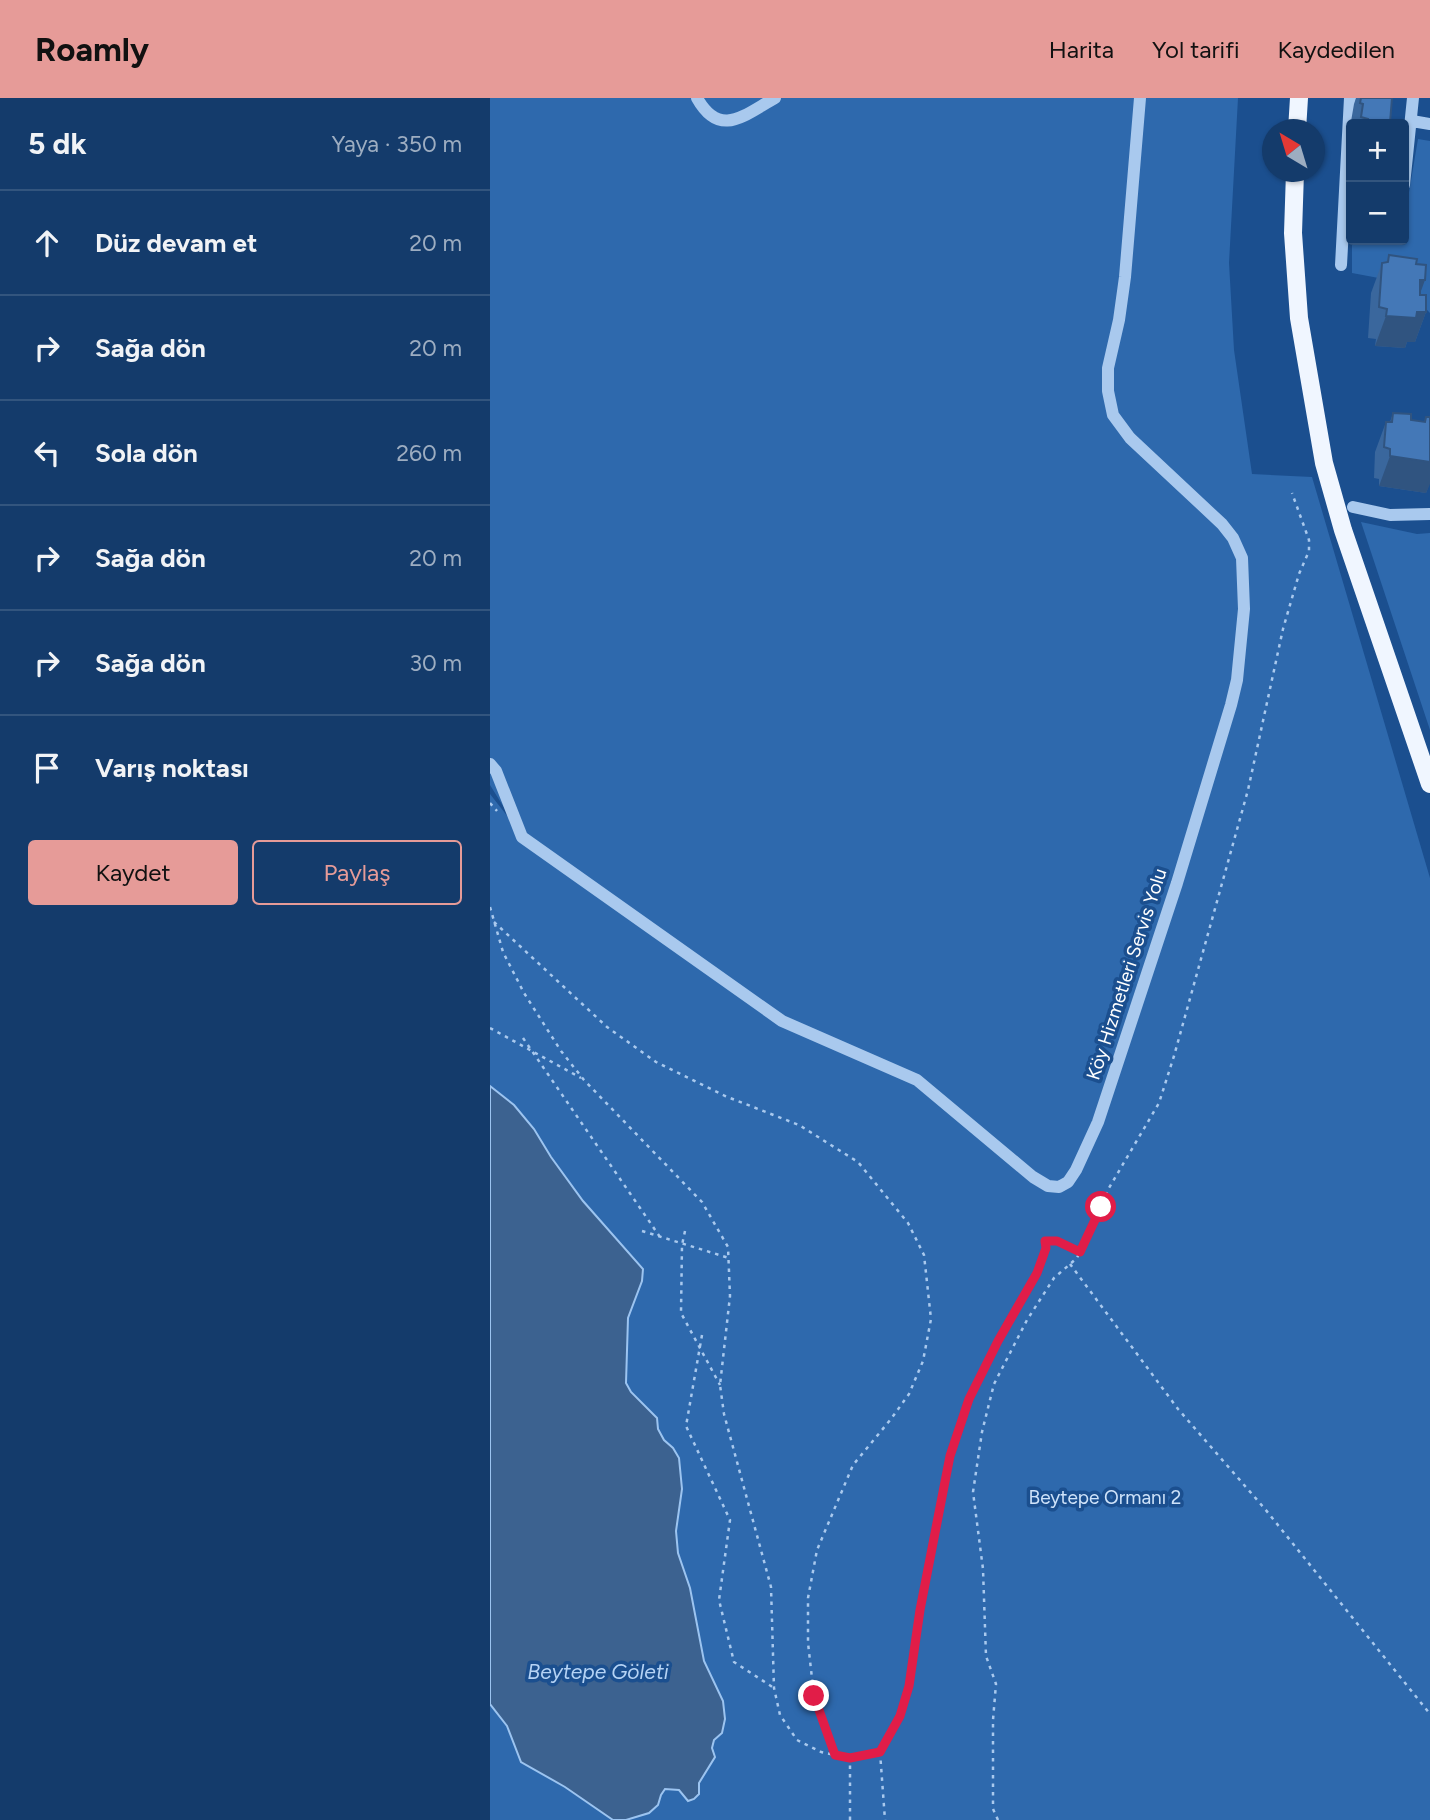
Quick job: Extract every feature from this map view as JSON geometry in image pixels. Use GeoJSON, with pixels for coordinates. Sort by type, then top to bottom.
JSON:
{"type":"FeatureCollection","features":[{"type":"Feature","properties":{"kind":"main road"},"geometry":{"type":"LineString","coordinates":[[1298,119],[1299,98]]}},
{"type":"Feature","properties":{"kind":"main road"},"geometry":{"type":"LineString","coordinates":[[1296,182],[1293,233],[1299,318],[1324,463],[1343,530],[1430,784]]}},
{"type":"Feature","properties":{"kind":"street"},"geometry":{"type":"LineString","coordinates":[[698,98],[706,113],[721,121],[734,120],[775,98]]}},
{"type":"Feature","properties":{"kind":"street","name":"Köy Hizmetleri Servis Yolu"},"geometry":{"type":"LineString","coordinates":[[490,764],[496,771],[522,837],[782,1021],[917,1080],[1033,1177],[1048,1186],[1059,1187],[1068,1182],[1098,1122],[1177,883],[1237,680],[1244,609],[1242,558],[1233,538],[1222,523],[1130,438],[1113,415],[1108,391],[1108,368],[1125,277],[1140,98]]}},
{"type":"Feature","properties":{"kind":"street"},"geometry":{"type":"LineString","coordinates":[[1340,265],[1350,98]]}},
{"type":"Feature","properties":{"kind":"street"},"geometry":{"type":"LineString","coordinates":[[1404,182],[1413,98]]}},
{"type":"Feature","properties":{"kind":"street"},"geometry":{"type":"LineString","coordinates":[[1412,121],[1430,124]]}},
{"type":"Feature","properties":{"kind":"street"},"geometry":{"type":"LineString","coordinates":[[1353,507],[1390,515],[1430,514]]}},
{"type":"Feature","properties":{"kind":"path"},"geometry":{"type":"LineString","coordinates":[[998,1820],[993,1809],[993,1720],[996,1684],[986,1656],[983,1569],[973,1492],[982,1432],[994,1384],[1054,1278],[1080,1252],[1110,1188],[1159,1103],[1248,790],[1283,629],[1299,574],[1309,551],[1308,540],[1292,493]]}},
{"type":"Feature","properties":{"kind":"path"},"geometry":{"type":"LineString","coordinates":[[490,907],[503,952],[524,993],[561,1051],[584,1080],[702,1202],[728,1247],[730,1296],[720,1385],[724,1413],[771,1587],[774,1688],[780,1715],[797,1740],[821,1752],[850,1758],[880,1752]]}},
{"type":"Feature","properties":{"kind":"path"},"geometry":{"type":"LineString","coordinates":[[494,922],[607,1027],[656,1062],[725,1096],[799,1125],[858,1162],[908,1223],[924,1255],[931,1320],[923,1361],[909,1394],[853,1465],[817,1550],[811,1586],[808,1643],[814,1696],[835,1755]]}},
{"type":"Feature","properties":{"kind":"path"},"geometry":{"type":"LineString","coordinates":[[490,1028],[584,1080]]}},
{"type":"Feature","properties":{"kind":"path"},"geometry":{"type":"LineString","coordinates":[[523,1038],[660,1237]]}},
{"type":"Feature","properties":{"kind":"path"},"geometry":{"type":"LineString","coordinates":[[642,1231],[729,1258]]}},
{"type":"Feature","properties":{"kind":"path"},"geometry":{"type":"LineString","coordinates":[[685,1231],[682,1245],[681,1313],[720,1385]]}},
{"type":"Feature","properties":{"kind":"path"},"geometry":{"type":"LineString","coordinates":[[885,1820],[880,1752],[900,1716],[909,1686],[920,1610],[950,1456],[969,1399],[1037,1273],[1046,1248],[1045,1241],[1057,1241],[1080,1252]]}},
{"type":"Feature","properties":{"kind":"path"},"geometry":{"type":"LineString","coordinates":[[1070,1264],[1178,1409],[1265,1509],[1430,1714]]}},
{"type":"Feature","properties":{"kind":"path"},"geometry":{"type":"LineString","coordinates":[[702,1335],[686,1426],[730,1520],[719,1600],[734,1662],[774,1688]]}},
{"type":"Feature","properties":{"kind":"path"},"geometry":{"type":"LineString","coordinates":[[850,1758],[850,1820]]}},
{"type":"Feature","properties":{"kind":"green space","name":"Beytepe Ormanı 2"},"geometry":{"type":"Polygon","coordinates":[[[490,98],[1238,98],[1229,263],[1234,350],[1252,474],[1312,477],[1430,878],[1430,1820],[490,1820],[490,794],[516,827],[490,785],[490,98]]]}},
{"type":"Feature","properties":{"kind":"green space"},"geometry":{"type":"Polygon","coordinates":[[[1418,139],[1430,141],[1430,313],[1400,282],[1352,273],[1352,245],[1409,245],[1409,192],[1418,139]]]}},
{"type":"Feature","properties":{"kind":"green space"},"geometry":{"type":"Polygon","coordinates":[[[1361,522],[1417,534],[1430,533],[1430,730],[1361,522]]]}},
{"type":"Feature","properties":{"kind":"water","name":"Beytepe Göleti"},"geometry":{"type":"Polygon","coordinates":[[[490,1086],[514,1105],[534,1129],[583,1201],[643,1269],[642,1281],[628,1318],[626,1383],[631,1392],[657,1418],[658,1429],[664,1440],[679,1458],[682,1489],[676,1531],[678,1553],[690,1588],[704,1661],[723,1701],[725,1719],[722,1733],[714,1740],[712,1748],[715,1757],[699,1783],[699,1794],[688,1801],[679,1790],[665,1789],[658,1805],[649,1813],[626,1820],[613,1820],[565,1787],[521,1762],[507,1726],[490,1704],[490,1086]]]}},
{"type":"Feature","properties":{"kind":"building"},"geometry":{"type":"Polygon","coordinates":[[[1361,98],[1392,98],[1390,119],[1361,117],[1363,104],[1360,103],[1361,98]]]}},
{"type":"Feature","properties":{"kind":"building"},"geometry":{"type":"Polygon","coordinates":[[[1389,255],[1417,259],[1416,264],[1426,265],[1425,280],[1420,280],[1420,295],[1426,295],[1426,312],[1417,312],[1416,318],[1386,316],[1387,309],[1379,307],[1382,263],[1388,262],[1389,255]]]}},
{"type":"Feature","properties":{"kind":"building"},"geometry":{"type":"Polygon","coordinates":[[[1393,413],[1411,414],[1411,420],[1425,422],[1426,417],[1430,417],[1430,462],[1390,456],[1390,449],[1384,447],[1386,422],[1392,422],[1393,413]]]}},
{"type":"Feature","properties":{"kind":"route"},"geometry":{"type":"LineString","coordinates":[[814,1696],[835,1755],[850,1758],[880,1752],[900,1716],[909,1686],[920,1610],[950,1456],[969,1399],[1037,1273],[1046,1248],[1045,1241],[1057,1241],[1080,1252],[1101,1207]]}}]}
